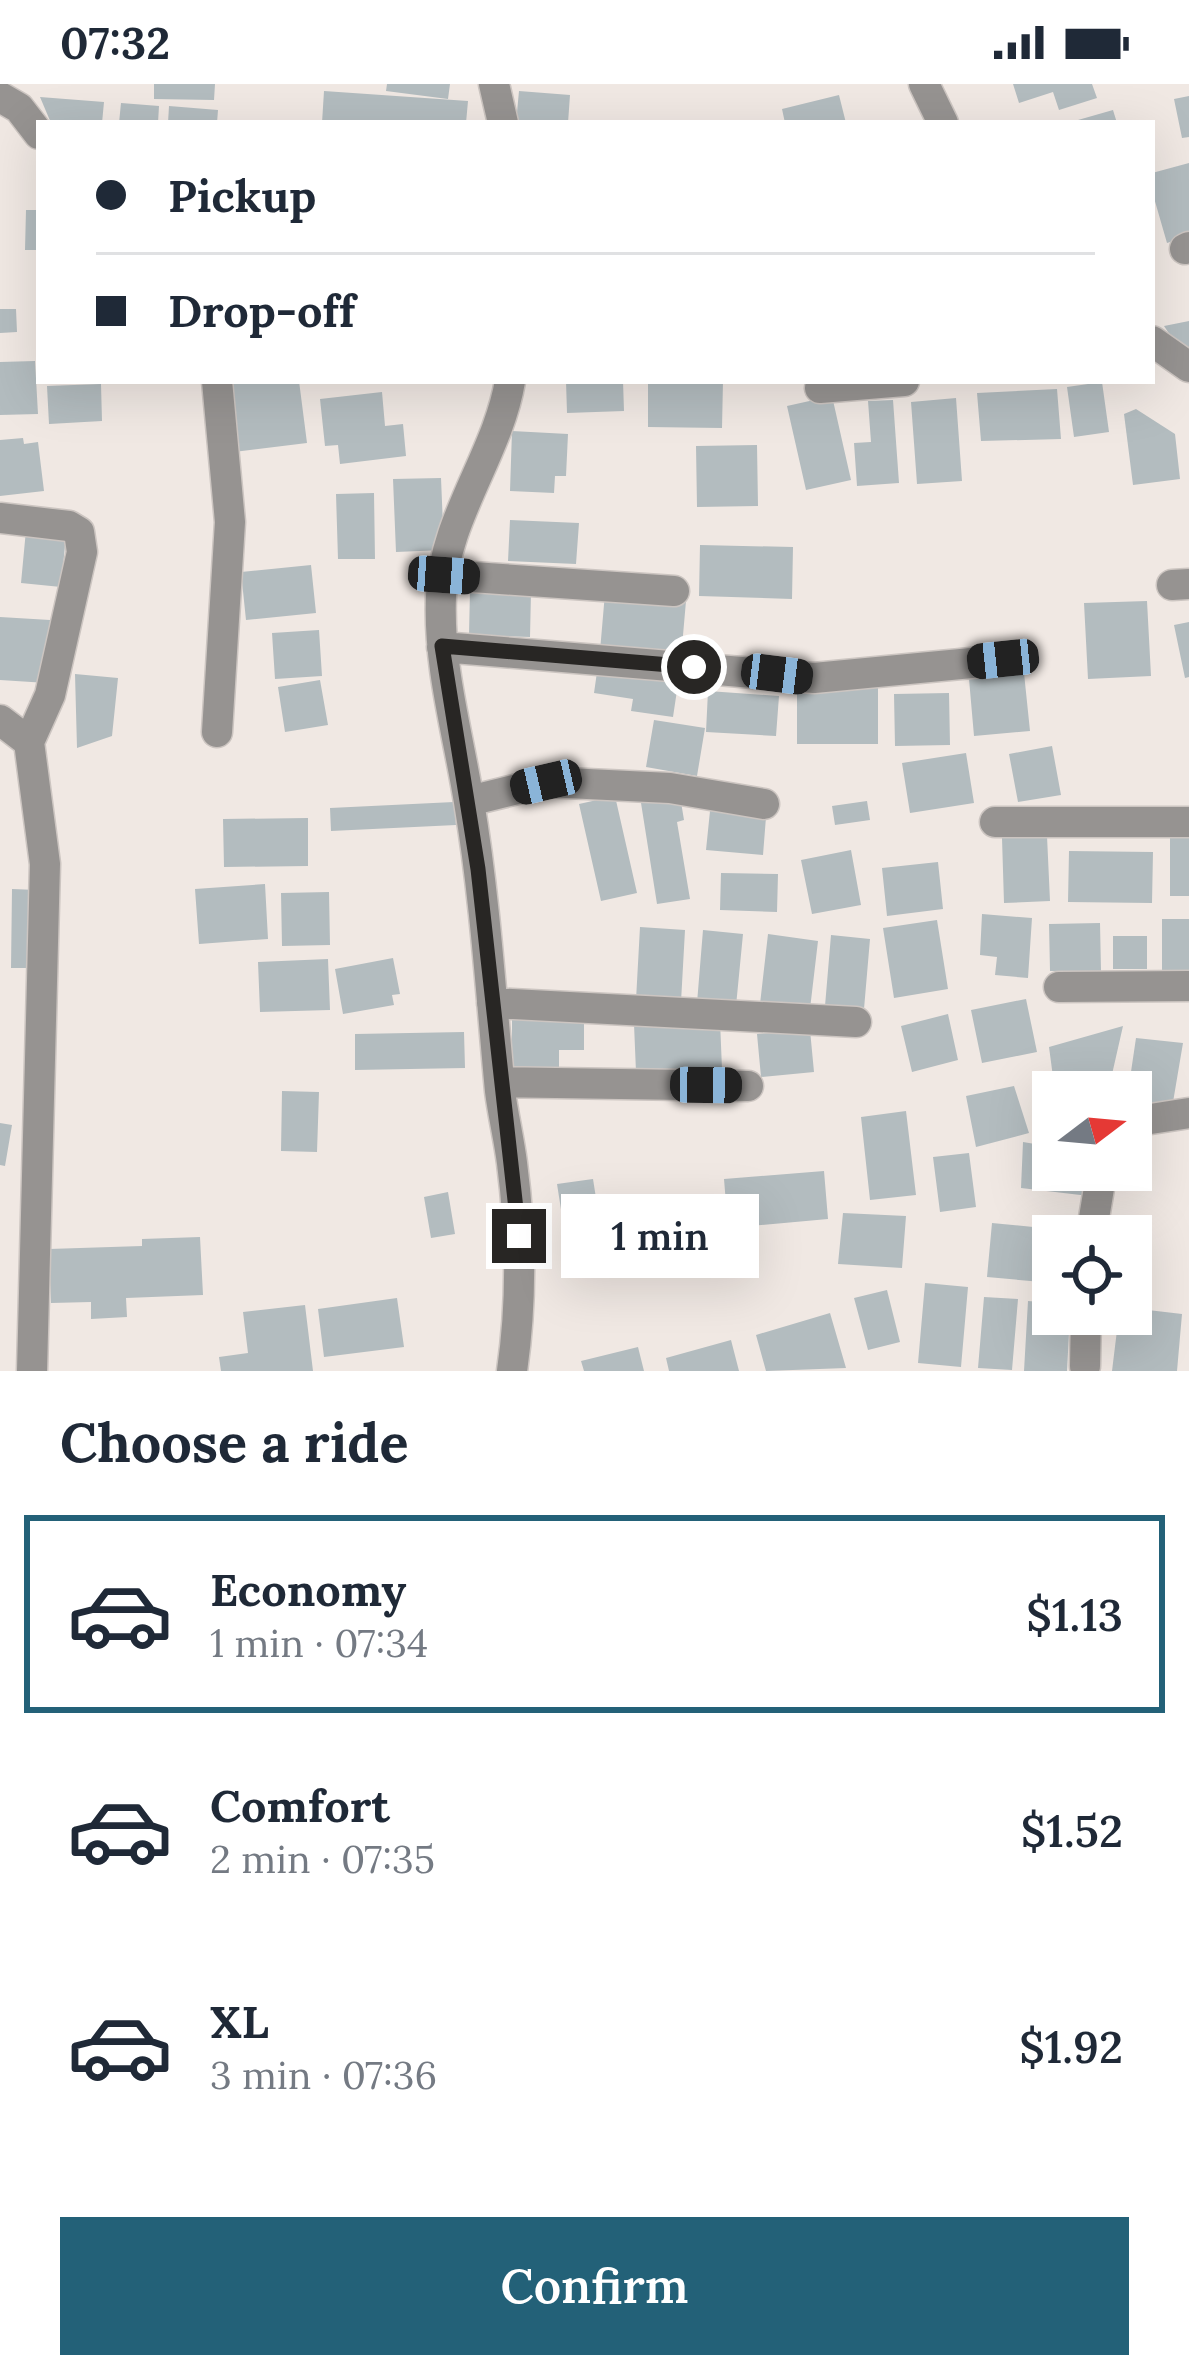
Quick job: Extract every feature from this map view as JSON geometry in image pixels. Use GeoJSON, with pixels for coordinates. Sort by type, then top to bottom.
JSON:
{"type":"FeatureCollection","features":[{"type":"Feature","properties":{"kind":"street"},"geometry":{"type":"LineString","coordinates":[[494,84],[502,120]]}},
{"type":"Feature","properties":{"kind":"street"},"geometry":{"type":"LineString","coordinates":[[924,84],[942,120]]}},
{"type":"Feature","properties":{"kind":"street"},"geometry":{"type":"LineString","coordinates":[[0,97],[19,108],[36,130]]}},
{"type":"Feature","properties":{"kind":"street"},"geometry":{"type":"LineString","coordinates":[[217,732],[230,522],[218,384]]}},
{"type":"Feature","properties":{"kind":"street"},"geometry":{"type":"LineString","coordinates":[[509,384],[504,414],[485,451],[440,591],[444,673],[469,801],[512,1160],[520,1265],[512,1371]]}},
{"type":"Feature","properties":{"kind":"street"},"geometry":{"type":"LineString","coordinates":[[820,388],[863,384]]}},
{"type":"Feature","properties":{"kind":"street"},"geometry":{"type":"LineString","coordinates":[[0,518],[70,526],[79,532],[82,552],[50,695],[29,742],[45,864],[32,1371]]}},
{"type":"Feature","properties":{"kind":"street"},"geometry":{"type":"LineString","coordinates":[[444,575],[674,591]]}},
{"type":"Feature","properties":{"kind":"street"},"geometry":{"type":"LineString","coordinates":[[442,646],[814,678],[1003,659]]}},
{"type":"Feature","properties":{"kind":"street"},"geometry":{"type":"LineString","coordinates":[[0,720],[29,742]]}},
{"type":"Feature","properties":{"kind":"street"},"geometry":{"type":"LineString","coordinates":[[469,801],[546,782],[670,788],[764,804]]}},
{"type":"Feature","properties":{"kind":"street"},"geometry":{"type":"LineString","coordinates":[[995,822],[1189,821]]}},
{"type":"Feature","properties":{"kind":"street"},"geometry":{"type":"LineString","coordinates":[[1060,987],[1189,986]]}},
{"type":"Feature","properties":{"kind":"street"},"geometry":{"type":"LineString","coordinates":[[492,1003],[856,1022]]}},
{"type":"Feature","properties":{"kind":"street"},"geometry":{"type":"LineString","coordinates":[[500,1082],[748,1086]]}},
{"type":"Feature","properties":{"kind":"street"},"geometry":{"type":"LineString","coordinates":[[1152,1119],[1189,1113]]}},
{"type":"Feature","properties":{"kind":"street"},"geometry":{"type":"LineString","coordinates":[[1085,1366],[1086,1335]]}},
{"type":"Feature","properties":{"kind":"building"},"geometry":{"type":"Polygon","coordinates":[[[154,84],[215,84],[214,100],[154,99],[154,84]]]}},
{"type":"Feature","properties":{"kind":"building"},"geometry":{"type":"Polygon","coordinates":[[[387,84],[450,84],[448,99],[386,91],[387,84]]]}},
{"type":"Feature","properties":{"kind":"building"},"geometry":{"type":"Polygon","coordinates":[[[1013,84],[1092,84],[1097,98],[1059,110],[1053,92],[1019,103],[1013,84]]]}},
{"type":"Feature","properties":{"kind":"building"},"geometry":{"type":"Polygon","coordinates":[[[324,91],[468,101],[466,120],[322,120],[324,91]]]}},
{"type":"Feature","properties":{"kind":"building"},"geometry":{"type":"Polygon","coordinates":[[[519,91],[570,95],[568,120],[516,120],[519,91]]]}},
{"type":"Feature","properties":{"kind":"building"},"geometry":{"type":"Polygon","coordinates":[[[839,95],[845,120],[784,120],[782,109],[839,95]]]}},
{"type":"Feature","properties":{"kind":"building"},"geometry":{"type":"Polygon","coordinates":[[[1189,96],[1189,137],[1182,138],[1174,99],[1189,96]]]}},
{"type":"Feature","properties":{"kind":"building"},"geometry":{"type":"Polygon","coordinates":[[[40,97],[104,102],[102,120],[50,120],[40,97]]]}},
{"type":"Feature","properties":{"kind":"building"},"geometry":{"type":"Polygon","coordinates":[[[121,103],[159,106],[158,120],[119,120],[121,103]]]}},
{"type":"Feature","properties":{"kind":"building"},"geometry":{"type":"Polygon","coordinates":[[[169,106],[218,110],[217,120],[168,120],[169,106]]]}},
{"type":"Feature","properties":{"kind":"building"},"geometry":{"type":"Polygon","coordinates":[[[1113,110],[1116,120],[1078,120],[1113,110]]]}},
{"type":"Feature","properties":{"kind":"building"},"geometry":{"type":"Polygon","coordinates":[[[1189,163],[1189,236],[1167,243],[1155,201],[1155,172],[1189,163]]]}},
{"type":"Feature","properties":{"kind":"building"},"geometry":{"type":"Polygon","coordinates":[[[26,210],[36,210],[36,250],[25,250],[26,210]]]}},
{"type":"Feature","properties":{"kind":"building"},"geometry":{"type":"Polygon","coordinates":[[[0,309],[16,309],[17,332],[0,333],[0,309]]]}},
{"type":"Feature","properties":{"kind":"building"},"geometry":{"type":"Polygon","coordinates":[[[1189,321],[1189,352],[1164,326],[1189,321]]]}},
{"type":"Feature","properties":{"kind":"building"},"geometry":{"type":"Polygon","coordinates":[[[35,361],[38,414],[0,415],[0,362],[35,361]]]}},
{"type":"Feature","properties":{"kind":"building"},"geometry":{"type":"Polygon","coordinates":[[[101,384],[102,421],[49,424],[47,386],[101,384]]]}},
{"type":"Feature","properties":{"kind":"building"},"geometry":{"type":"Polygon","coordinates":[[[225,384],[299,384],[307,443],[234,452],[225,384]]]}},
{"type":"Feature","properties":{"kind":"building"},"geometry":{"type":"Polygon","coordinates":[[[566,384],[623,384],[624,411],[567,413],[566,384]]]}},
{"type":"Feature","properties":{"kind":"building"},"geometry":{"type":"Polygon","coordinates":[[[648,384],[723,384],[722,428],[648,427],[648,384]]]}},
{"type":"Feature","properties":{"kind":"building"},"geometry":{"type":"Polygon","coordinates":[[[1102,384],[1109,432],[1074,437],[1067,387],[1102,384]]]}},
{"type":"Feature","properties":{"kind":"building"},"geometry":{"type":"Polygon","coordinates":[[[1057,389],[1061,439],[981,441],[977,393],[1057,389]]]}},
{"type":"Feature","properties":{"kind":"building"},"geometry":{"type":"Polygon","coordinates":[[[382,392],[385,426],[403,424],[406,456],[340,464],[338,445],[325,446],[320,399],[382,392]]]}},
{"type":"Feature","properties":{"kind":"building"},"geometry":{"type":"Polygon","coordinates":[[[832,396],[851,480],[806,490],[787,406],[832,396]]]}},
{"type":"Feature","properties":{"kind":"building"},"geometry":{"type":"Polygon","coordinates":[[[956,398],[962,481],[917,484],[911,402],[956,398]]]}},
{"type":"Feature","properties":{"kind":"building"},"geometry":{"type":"Polygon","coordinates":[[[893,400],[899,483],[857,486],[854,443],[871,442],[868,401],[893,400]]]}},
{"type":"Feature","properties":{"kind":"building"},"geometry":{"type":"Polygon","coordinates":[[[1136,409],[1175,434],[1180,479],[1133,485],[1124,414],[1136,409]]]}},
{"type":"Feature","properties":{"kind":"building"},"geometry":{"type":"Polygon","coordinates":[[[512,431],[568,434],[566,476],[555,476],[554,493],[510,491],[512,431]]]}},
{"type":"Feature","properties":{"kind":"building"},"geometry":{"type":"Polygon","coordinates":[[[23,438],[24,444],[38,442],[44,491],[0,496],[0,440],[23,438]]]}},
{"type":"Feature","properties":{"kind":"building"},"geometry":{"type":"Polygon","coordinates":[[[757,445],[758,506],[697,507],[696,446],[757,445]]]}},
{"type":"Feature","properties":{"kind":"building"},"geometry":{"type":"Polygon","coordinates":[[[441,478],[444,550],[396,552],[393,479],[441,478]]]}},
{"type":"Feature","properties":{"kind":"building"},"geometry":{"type":"Polygon","coordinates":[[[374,493],[375,559],[338,559],[336,494],[374,493]]]}},
{"type":"Feature","properties":{"kind":"building"},"geometry":{"type":"Polygon","coordinates":[[[510,520],[579,523],[576,564],[508,561],[510,520]]]}},
{"type":"Feature","properties":{"kind":"building"},"geometry":{"type":"Polygon","coordinates":[[[26,530],[66,535],[61,587],[21,583],[26,530]]]}},
{"type":"Feature","properties":{"kind":"building"},"geometry":{"type":"Polygon","coordinates":[[[700,545],[793,547],[792,599],[699,596],[700,545]]]}},
{"type":"Feature","properties":{"kind":"building"},"geometry":{"type":"Polygon","coordinates":[[[311,565],[316,613],[246,620],[241,572],[311,565]]]}},
{"type":"Feature","properties":{"kind":"building"},"geometry":{"type":"Polygon","coordinates":[[[470,590],[531,592],[530,637],[469,635],[470,590]]]}},
{"type":"Feature","properties":{"kind":"building"},"geometry":{"type":"Polygon","coordinates":[[[605,593],[686,601],[681,658],[600,651],[605,593]]]}},
{"type":"Feature","properties":{"kind":"building"},"geometry":{"type":"Polygon","coordinates":[[[1147,601],[1151,676],[1088,679],[1084,603],[1147,601]]]}},
{"type":"Feature","properties":{"kind":"building"},"geometry":{"type":"Polygon","coordinates":[[[0,617],[50,620],[47,683],[0,680],[0,617]]]}},
{"type":"Feature","properties":{"kind":"building"},"geometry":{"type":"Polygon","coordinates":[[[1189,622],[1189,677],[1185,678],[1174,625],[1189,622]]]}},
{"type":"Feature","properties":{"kind":"building"},"geometry":{"type":"Polygon","coordinates":[[[319,630],[322,676],[275,679],[272,633],[319,630]]]}},
{"type":"Feature","properties":{"kind":"building"},"geometry":{"type":"Polygon","coordinates":[[[598,665],[679,677],[673,717],[631,711],[633,699],[594,693],[598,665]]]}},
{"type":"Feature","properties":{"kind":"building"},"geometry":{"type":"Polygon","coordinates":[[[1024,673],[1030,731],[974,736],[969,679],[1024,673]]]}},
{"type":"Feature","properties":{"kind":"building"},"geometry":{"type":"Polygon","coordinates":[[[75,674],[118,678],[112,736],[77,748],[75,674]]]}},
{"type":"Feature","properties":{"kind":"building"},"geometry":{"type":"Polygon","coordinates":[[[320,680],[328,725],[285,732],[278,687],[320,680]]]}},
{"type":"Feature","properties":{"kind":"building"},"geometry":{"type":"Polygon","coordinates":[[[797,688],[878,688],[878,744],[797,744],[797,688]]]}},
{"type":"Feature","properties":{"kind":"building"},"geometry":{"type":"Polygon","coordinates":[[[708,691],[779,696],[776,736],[706,732],[708,691]]]}},
{"type":"Feature","properties":{"kind":"building"},"geometry":{"type":"Polygon","coordinates":[[[949,693],[950,745],[895,746],[894,694],[949,693]]]}},
{"type":"Feature","properties":{"kind":"building"},"geometry":{"type":"Polygon","coordinates":[[[654,720],[705,728],[697,776],[646,767],[654,720]]]}},
{"type":"Feature","properties":{"kind":"building"},"geometry":{"type":"Polygon","coordinates":[[[1052,746],[1061,795],[1018,802],[1009,754],[1052,746]]]}},
{"type":"Feature","properties":{"kind":"building"},"geometry":{"type":"Polygon","coordinates":[[[966,753],[974,803],[910,813],[902,763],[966,753]]]}},
{"type":"Feature","properties":{"kind":"building"},"geometry":{"type":"Polygon","coordinates":[[[615,796],[637,893],[601,901],[579,804],[615,796]]]}},
{"type":"Feature","properties":{"kind":"building"},"geometry":{"type":"Polygon","coordinates":[[[680,796],[684,820],[677,822],[690,899],[657,904],[641,803],[680,796]]]}},
{"type":"Feature","properties":{"kind":"building"},"geometry":{"type":"Polygon","coordinates":[[[867,801],[870,820],[835,825],[832,806],[867,801]]]}},
{"type":"Feature","properties":{"kind":"building"},"geometry":{"type":"Polygon","coordinates":[[[454,802],[456,825],[331,831],[330,808],[454,802]]]}},
{"type":"Feature","properties":{"kind":"building"},"geometry":{"type":"Polygon","coordinates":[[[710,811],[766,817],[763,855],[706,850],[710,811]]]}},
{"type":"Feature","properties":{"kind":"building"},"geometry":{"type":"Polygon","coordinates":[[[308,818],[308,866],[224,867],[223,819],[308,818]]]}},
{"type":"Feature","properties":{"kind":"building"},"geometry":{"type":"Polygon","coordinates":[[[1047,836],[1050,901],[1004,903],[1002,838],[1047,836]]]}},
{"type":"Feature","properties":{"kind":"building"},"geometry":{"type":"Polygon","coordinates":[[[1170,836],[1189,836],[1189,896],[1170,896],[1170,836]]]}},
{"type":"Feature","properties":{"kind":"building"},"geometry":{"type":"Polygon","coordinates":[[[851,850],[861,905],[812,914],[801,860],[851,850]]]}},
{"type":"Feature","properties":{"kind":"building"},"geometry":{"type":"Polygon","coordinates":[[[1069,851],[1153,852],[1152,903],[1068,902],[1069,851]]]}},
{"type":"Feature","properties":{"kind":"building"},"geometry":{"type":"Polygon","coordinates":[[[938,862],[943,909],[887,916],[882,868],[938,862]]]}},
{"type":"Feature","properties":{"kind":"building"},"geometry":{"type":"Polygon","coordinates":[[[721,873],[778,874],[777,912],[720,910],[721,873]]]}},
{"type":"Feature","properties":{"kind":"building"},"geometry":{"type":"Polygon","coordinates":[[[265,884],[268,939],[199,944],[195,889],[265,884]]]}},
{"type":"Feature","properties":{"kind":"building"},"geometry":{"type":"Polygon","coordinates":[[[12,889],[37,890],[36,968],[11,968],[12,889]]]}},
{"type":"Feature","properties":{"kind":"building"},"geometry":{"type":"Polygon","coordinates":[[[329,892],[330,945],[282,946],[281,893],[329,892]]]}},
{"type":"Feature","properties":{"kind":"building"},"geometry":{"type":"Polygon","coordinates":[[[982,914],[1032,918],[1028,978],[995,975],[997,957],[980,955],[982,914]]]}},
{"type":"Feature","properties":{"kind":"building"},"geometry":{"type":"Polygon","coordinates":[[[1162,919],[1189,919],[1189,977],[1162,978],[1162,919]]]}},
{"type":"Feature","properties":{"kind":"building"},"geometry":{"type":"Polygon","coordinates":[[[937,920],[948,989],[894,998],[883,928],[937,920]]]}},
{"type":"Feature","properties":{"kind":"building"},"geometry":{"type":"Polygon","coordinates":[[[1100,923],[1101,971],[1050,971],[1049,924],[1100,923]]]}},
{"type":"Feature","properties":{"kind":"building"},"geometry":{"type":"Polygon","coordinates":[[[640,927],[685,930],[681,1002],[636,1000],[640,927]]]}},
{"type":"Feature","properties":{"kind":"building"},"geometry":{"type":"Polygon","coordinates":[[[703,930],[743,934],[736,1006],[697,1003],[703,930]]]}},
{"type":"Feature","properties":{"kind":"building"},"geometry":{"type":"Polygon","coordinates":[[[768,934],[818,941],[810,1009],[760,1004],[768,934]]]}},
{"type":"Feature","properties":{"kind":"building"},"geometry":{"type":"Polygon","coordinates":[[[831,935],[870,939],[864,1009],[825,1006],[831,935]]]}},
{"type":"Feature","properties":{"kind":"building"},"geometry":{"type":"Polygon","coordinates":[[[1113,936],[1147,936],[1147,969],[1113,969],[1113,936]]]}},
{"type":"Feature","properties":{"kind":"building"},"geometry":{"type":"Polygon","coordinates":[[[393,958],[400,994],[392,995],[394,1005],[343,1014],[335,969],[393,958]]]}},
{"type":"Feature","properties":{"kind":"building"},"geometry":{"type":"Polygon","coordinates":[[[328,959],[330,1010],[260,1012],[258,962],[328,959]]]}},
{"type":"Feature","properties":{"kind":"building"},"geometry":{"type":"Polygon","coordinates":[[[1026,999],[1037,1052],[982,1063],[971,1010],[1026,999]]]}},
{"type":"Feature","properties":{"kind":"building"},"geometry":{"type":"Polygon","coordinates":[[[512,1011],[584,1011],[584,1050],[559,1050],[559,1078],[512,1078],[512,1011]]]}},
{"type":"Feature","properties":{"kind":"building"},"geometry":{"type":"Polygon","coordinates":[[[948,1014],[958,1060],[912,1072],[901,1026],[948,1014]]]}},
{"type":"Feature","properties":{"kind":"building"},"geometry":{"type":"Polygon","coordinates":[[[720,1021],[722,1069],[636,1072],[634,1024],[720,1021]]]}},
{"type":"Feature","properties":{"kind":"building"},"geometry":{"type":"Polygon","coordinates":[[[1123,1026],[1113,1071],[1052,1071],[1049,1047],[1123,1026]]]}},
{"type":"Feature","properties":{"kind":"building"},"geometry":{"type":"Polygon","coordinates":[[[810,1030],[814,1072],[761,1077],[757,1034],[810,1030]]]}},
{"type":"Feature","properties":{"kind":"building"},"geometry":{"type":"Polygon","coordinates":[[[464,1032],[465,1068],[355,1070],[355,1034],[464,1032]]]}},
{"type":"Feature","properties":{"kind":"building"},"geometry":{"type":"Polygon","coordinates":[[[1136,1038],[1183,1043],[1172,1108],[1152,1104],[1152,1071],[1131,1071],[1136,1038]]]}},
{"type":"Feature","properties":{"kind":"building"},"geometry":{"type":"Polygon","coordinates":[[[1014,1086],[1029,1133],[976,1147],[966,1096],[1014,1086]]]}},
{"type":"Feature","properties":{"kind":"building"},"geometry":{"type":"Polygon","coordinates":[[[282,1091],[319,1092],[317,1152],[281,1151],[282,1091]]]}},
{"type":"Feature","properties":{"kind":"building"},"geometry":{"type":"Polygon","coordinates":[[[906,1111],[916,1195],[870,1200],[861,1117],[906,1111]]]}},
{"type":"Feature","properties":{"kind":"building"},"geometry":{"type":"Polygon","coordinates":[[[0,1123],[12,1125],[5,1166],[0,1165],[0,1123]]]}},
{"type":"Feature","properties":{"kind":"building"},"geometry":{"type":"Polygon","coordinates":[[[1023,1142],[1032,1144],[1032,1189],[1021,1188],[1023,1142]]]}},
{"type":"Feature","properties":{"kind":"building"},"geometry":{"type":"Polygon","coordinates":[[[969,1153],[976,1207],[940,1212],[933,1157],[969,1153]]]}},
{"type":"Feature","properties":{"kind":"building"},"geometry":{"type":"Polygon","coordinates":[[[824,1171],[828,1219],[728,1228],[724,1179],[824,1171]]]}},
{"type":"Feature","properties":{"kind":"building"},"geometry":{"type":"Polygon","coordinates":[[[593,1179],[602,1236],[566,1241],[557,1184],[593,1179]]]}},
{"type":"Feature","properties":{"kind":"building"},"geometry":{"type":"Polygon","coordinates":[[[1046,1191],[1089,1191],[1089,1196],[1046,1191]]]}},
{"type":"Feature","properties":{"kind":"building"},"geometry":{"type":"Polygon","coordinates":[[[448,1192],[455,1234],[431,1238],[424,1197],[448,1192]]]}},
{"type":"Feature","properties":{"kind":"building"},"geometry":{"type":"Polygon","coordinates":[[[843,1213],[906,1216],[902,1268],[838,1264],[843,1213]]]}},
{"type":"Feature","properties":{"kind":"building"},"geometry":{"type":"Polygon","coordinates":[[[992,1223],[1032,1227],[1032,1281],[987,1277],[992,1223]]]}},
{"type":"Feature","properties":{"kind":"building"},"geometry":{"type":"Polygon","coordinates":[[[200,1237],[203,1295],[126,1298],[127,1317],[91,1319],[91,1302],[51,1303],[49,1249],[142,1246],[142,1239],[200,1237]]]}},
{"type":"Feature","properties":{"kind":"building"},"geometry":{"type":"Polygon","coordinates":[[[925,1283],[968,1287],[961,1367],[918,1363],[925,1283]]]}},
{"type":"Feature","properties":{"kind":"building"},"geometry":{"type":"Polygon","coordinates":[[[887,1290],[900,1342],[868,1350],[854,1298],[887,1290]]]}},
{"type":"Feature","properties":{"kind":"building"},"geometry":{"type":"Polygon","coordinates":[[[984,1297],[1018,1299],[1012,1370],[978,1368],[984,1297]]]}},
{"type":"Feature","properties":{"kind":"building"},"geometry":{"type":"Polygon","coordinates":[[[397,1298],[404,1347],[324,1357],[318,1309],[397,1298]]]}},
{"type":"Feature","properties":{"kind":"building"},"geometry":{"type":"Polygon","coordinates":[[[1028,1301],[1032,1301],[1032,1335],[1069,1335],[1067,1371],[1024,1371],[1028,1301]]]}},
{"type":"Feature","properties":{"kind":"building"},"geometry":{"type":"Polygon","coordinates":[[[305,1305],[313,1371],[221,1371],[219,1357],[248,1353],[243,1312],[305,1305]]]}},
{"type":"Feature","properties":{"kind":"building"},"geometry":{"type":"Polygon","coordinates":[[[1152,1310],[1182,1314],[1177,1371],[1112,1371],[1116,1335],[1152,1335],[1152,1310]]]}},
{"type":"Feature","properties":{"kind":"building"},"geometry":{"type":"Polygon","coordinates":[[[830,1313],[846,1368],[766,1371],[756,1335],[830,1313]]]}},
{"type":"Feature","properties":{"kind":"building"},"geometry":{"type":"Polygon","coordinates":[[[731,1340],[739,1371],[669,1371],[666,1358],[731,1340]]]}},
{"type":"Feature","properties":{"kind":"building"},"geometry":{"type":"Polygon","coordinates":[[[638,1347],[644,1371],[584,1371],[581,1361],[638,1347]]]}},
{"type":"Feature","properties":{"kind":"route"},"geometry":{"type":"LineString","coordinates":[[519,1236],[478,869],[442,646],[694,667]]}}]}
